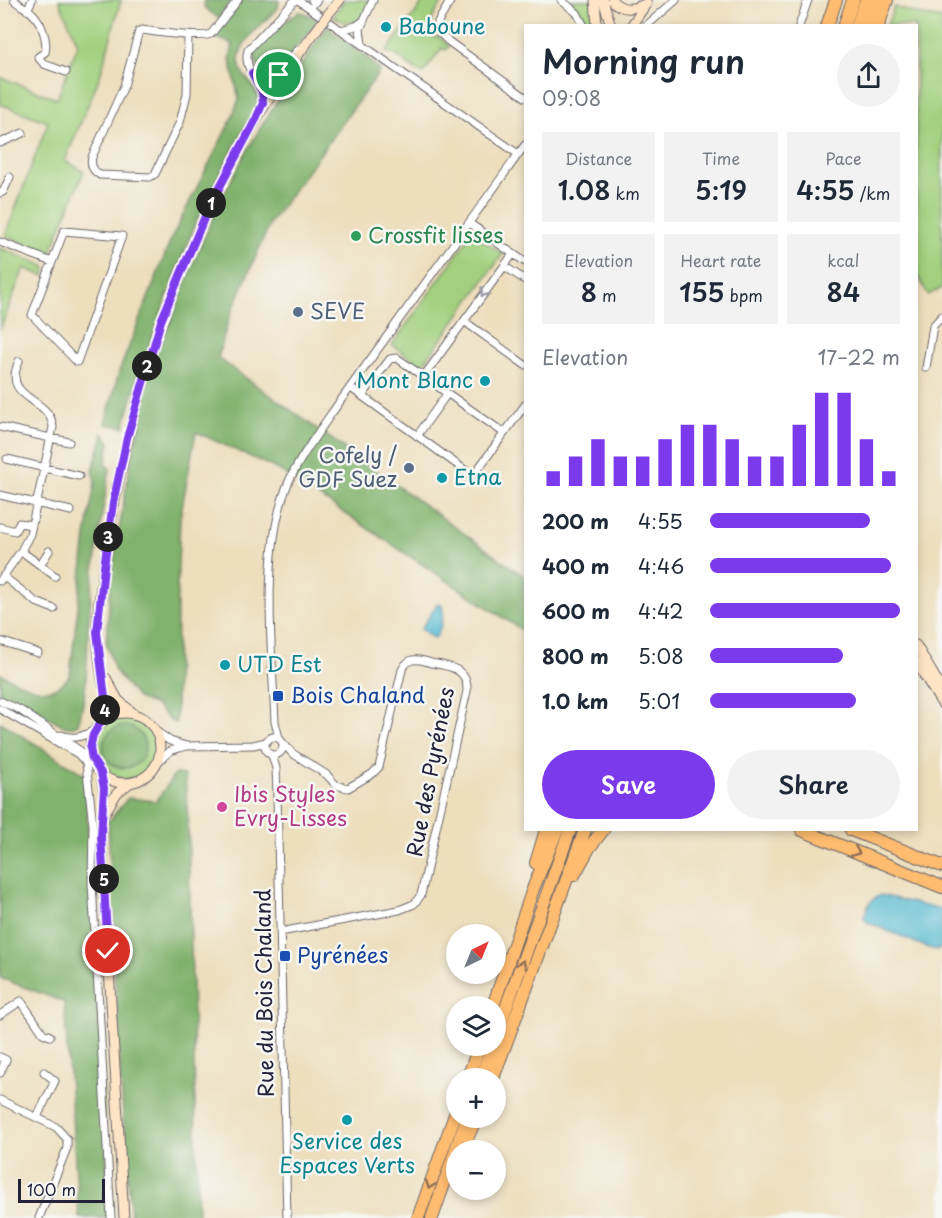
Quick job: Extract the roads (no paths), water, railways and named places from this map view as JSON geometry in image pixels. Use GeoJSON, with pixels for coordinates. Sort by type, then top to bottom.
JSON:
{"type":"FeatureCollection","features":[{"type":"Feature","properties":{"kind":"highway"},"geometry":{"type":"LineString","coordinates":[[828,24],[836,0]]}},
{"type":"Feature","properties":{"kind":"highway"},"geometry":{"type":"LineString","coordinates":[[845,24],[853,0]]}},
{"type":"Feature","properties":{"kind":"highway"},"geometry":{"type":"LineString","coordinates":[[859,24],[867,0]]}},
{"type":"Feature","properties":{"kind":"highway"},"geometry":{"type":"LineString","coordinates":[[869,24],[876,0]]}},
{"type":"Feature","properties":{"kind":"highway"},"geometry":{"type":"LineString","coordinates":[[879,24],[886,0]]}},
{"type":"Feature","properties":{"kind":"highway"},"geometry":{"type":"LineString","coordinates":[[533,889],[536,862],[546,831]]}},
{"type":"Feature","properties":{"kind":"highway"},"geometry":{"type":"LineString","coordinates":[[496,996],[533,889],[557,831]]}},
{"type":"Feature","properties":{"kind":"highway"},"geometry":{"type":"LineString","coordinates":[[506,1007],[570,831]]}},
{"type":"Feature","properties":{"kind":"highway"},"geometry":{"type":"LineString","coordinates":[[546,939],[561,889],[585,831]]}},
{"type":"Feature","properties":{"kind":"highway"},"geometry":{"type":"LineString","coordinates":[[497,1068],[546,939],[578,865],[602,831]]}},
{"type":"Feature","properties":{"kind":"highway"},"geometry":{"type":"LineString","coordinates":[[804,831],[942,887]]}},
{"type":"Feature","properties":{"kind":"highway"},"geometry":{"type":"LineString","coordinates":[[854,831],[942,866]]}},
{"type":"Feature","properties":{"kind":"highway"},"geometry":{"type":"LineString","coordinates":[[418,1218],[450,1128]]}},
{"type":"Feature","properties":{"kind":"highway"},"geometry":{"type":"LineString","coordinates":[[432,1218],[464,1128]]}},
{"type":"Feature","properties":{"kind":"highway"},"geometry":{"type":"LineString","coordinates":[[443,1188],[446,1182]]}},
{"type":"Feature","properties":{"kind":"main road"},"geometry":{"type":"LineString","coordinates":[[130,783],[111,780],[101,773],[92,759],[91,743],[105,713],[107,700],[97,632],[113,503],[127,438],[161,321],[191,246],[213,200],[255,121],[308,42],[340,0]]}},
{"type":"Feature","properties":{"kind":"main road"},"geometry":{"type":"LineString","coordinates":[[596,0],[597,24]]}},
{"type":"Feature","properties":{"kind":"main road"},"geometry":{"type":"LineString","coordinates":[[596,0],[604,24]]}},
{"type":"Feature","properties":{"kind":"main road"},"geometry":{"type":"LineString","coordinates":[[603,0],[610,24]]}},
{"type":"Feature","properties":{"kind":"main road"},"geometry":{"type":"LineString","coordinates":[[612,0],[622,8],[637,7],[649,2]]}},
{"type":"Feature","properties":{"kind":"main road"},"geometry":{"type":"LineString","coordinates":[[632,24],[649,2]]}},
{"type":"Feature","properties":{"kind":"main road"},"geometry":{"type":"LineString","coordinates":[[918,648],[942,689]]}},
{"type":"Feature","properties":{"kind":"main road"},"geometry":{"type":"LineString","coordinates":[[100,663],[115,695],[133,713],[148,721],[157,732],[161,747],[157,763],[144,777],[130,783],[117,793],[102,818]]}},
{"type":"Feature","properties":{"kind":"main road"},"geometry":{"type":"LineString","coordinates":[[918,665],[942,704]]}},
{"type":"Feature","properties":{"kind":"main road"},"geometry":{"type":"LineString","coordinates":[[98,727],[117,714],[133,713]]}},
{"type":"Feature","properties":{"kind":"main road"},"geometry":{"type":"LineString","coordinates":[[101,773],[105,798],[101,836],[124,1218]]}},
{"type":"Feature","properties":{"kind":"street"},"geometry":{"type":"LineString","coordinates":[[14,0],[35,16],[47,43],[45,52],[38,57],[44,64],[66,72]]}},
{"type":"Feature","properties":{"kind":"street"},"geometry":{"type":"LineString","coordinates":[[27,10],[32,0]]}},
{"type":"Feature","properties":{"kind":"street"},"geometry":{"type":"LineString","coordinates":[[188,35],[187,94],[180,122],[155,174],[150,177],[100,175],[91,163],[92,157],[124,86],[138,34],[142,30],[188,35],[206,37],[211,34],[238,0]]}},
{"type":"Feature","properties":{"kind":"street"},"geometry":{"type":"LineString","coordinates":[[255,121],[264,98],[247,67],[248,50],[297,0],[518,154]]}},
{"type":"Feature","properties":{"kind":"street"},"geometry":{"type":"LineString","coordinates":[[362,44],[360,37],[363,21],[373,0]]}},
{"type":"Feature","properties":{"kind":"street"},"geometry":{"type":"LineString","coordinates":[[450,0],[438,22],[440,33],[463,53],[524,96]]}},
{"type":"Feature","properties":{"kind":"street"},"geometry":{"type":"LineString","coordinates":[[561,0],[577,13],[583,24]]}},
{"type":"Feature","properties":{"kind":"street"},"geometry":{"type":"LineString","coordinates":[[648,24],[676,0]]}},
{"type":"Feature","properties":{"kind":"street"},"geometry":{"type":"LineString","coordinates":[[800,24],[808,0]]}},
{"type":"Feature","properties":{"kind":"street"},"geometry":{"type":"LineString","coordinates":[[341,30],[356,26],[363,21]]}},
{"type":"Feature","properties":{"kind":"street"},"geometry":{"type":"LineString","coordinates":[[252,73],[264,78],[279,75],[293,55],[308,42]]}},
{"type":"Feature","properties":{"kind":"street"},"geometry":{"type":"LineString","coordinates":[[0,143],[23,133]]}},
{"type":"Feature","properties":{"kind":"street"},"geometry":{"type":"LineString","coordinates":[[275,753],[281,741],[275,722],[271,574],[274,533],[289,482],[326,422],[524,146]]}},
{"type":"Feature","properties":{"kind":"street"},"geometry":{"type":"LineString","coordinates":[[0,193],[3,192],[10,177]]}},
{"type":"Feature","properties":{"kind":"street"},"geometry":{"type":"LineString","coordinates":[[469,223],[524,261]]}},
{"type":"Feature","properties":{"kind":"street"},"geometry":{"type":"LineString","coordinates":[[64,231],[122,236],[77,362],[32,315],[52,262],[64,231]]}},
{"type":"Feature","properties":{"kind":"street"},"geometry":{"type":"LineString","coordinates":[[0,242],[52,262]]}},
{"type":"Feature","properties":{"kind":"street"},"geometry":{"type":"LineString","coordinates":[[424,376],[513,254]]}},
{"type":"Feature","properties":{"kind":"street"},"geometry":{"type":"LineString","coordinates":[[504,266],[524,279]]}},
{"type":"Feature","properties":{"kind":"street"},"geometry":{"type":"LineString","coordinates":[[926,368],[933,326],[942,316]]}},
{"type":"Feature","properties":{"kind":"street"},"geometry":{"type":"LineString","coordinates":[[464,321],[524,364]]}},
{"type":"Feature","properties":{"kind":"street"},"geometry":{"type":"LineString","coordinates":[[362,396],[386,363],[394,357],[504,434]]}},
{"type":"Feature","properties":{"kind":"street"},"geometry":{"type":"LineString","coordinates":[[19,361],[14,371],[15,383],[21,391],[50,415],[53,427],[32,525],[21,550],[2,579],[36,602],[44,601],[54,609]]}},
{"type":"Feature","properties":{"kind":"street"},"geometry":{"type":"LineString","coordinates":[[351,388],[473,476],[524,406]]}},
{"type":"Feature","properties":{"kind":"street"},"geometry":{"type":"LineString","coordinates":[[417,436],[447,394]]}},
{"type":"Feature","properties":{"kind":"street"},"geometry":{"type":"LineString","coordinates":[[0,427],[69,442]]}},
{"type":"Feature","properties":{"kind":"street"},"geometry":{"type":"LineString","coordinates":[[7,459],[80,476]]}},
{"type":"Feature","properties":{"kind":"street"},"geometry":{"type":"LineString","coordinates":[[0,495],[71,511]]}},
{"type":"Feature","properties":{"kind":"street"},"geometry":{"type":"LineString","coordinates":[[0,527],[15,531],[19,523],[32,525]]}},
{"type":"Feature","properties":{"kind":"street"},"geometry":{"type":"LineString","coordinates":[[21,550],[54,576]]}},
{"type":"Feature","properties":{"kind":"street"},"geometry":{"type":"LineString","coordinates":[[40,565],[49,551]]}},
{"type":"Feature","properties":{"kind":"street"},"geometry":{"type":"LineString","coordinates":[[0,641],[38,653]]}},
{"type":"Feature","properties":{"kind":"street","name":"Rue des Pyrénées"},"geometry":{"type":"LineString","coordinates":[[280,933],[408,908],[421,895],[467,690],[466,677],[454,668],[420,660],[406,663],[402,670],[379,767],[354,786],[348,788],[336,785],[321,770],[292,753],[281,741]]}},
{"type":"Feature","properties":{"kind":"street"},"geometry":{"type":"LineString","coordinates":[[0,701],[20,710],[92,759]]}},
{"type":"Feature","properties":{"kind":"street"},"geometry":{"type":"LineString","coordinates":[[0,709],[78,754],[86,763],[93,825],[92,883],[111,1218]]}},
{"type":"Feature","properties":{"kind":"street"},"geometry":{"type":"LineString","coordinates":[[275,722],[268,740],[275,753]]}},
{"type":"Feature","properties":{"kind":"street"},"geometry":{"type":"LineString","coordinates":[[50,730],[64,737],[74,738],[82,737],[98,727]]}},
{"type":"Feature","properties":{"kind":"street"},"geometry":{"type":"LineString","coordinates":[[157,732],[170,741],[186,746]]}},
{"type":"Feature","properties":{"kind":"street"},"geometry":{"type":"LineString","coordinates":[[157,763],[170,751],[186,746],[252,745],[268,740],[281,741]]}},
{"type":"Feature","properties":{"kind":"street"},"geometry":{"type":"LineString","coordinates":[[252,745],[275,753],[292,753]]}},
{"type":"Feature","properties":{"kind":"street","name":"Rue du Bois Chaland"},"geometry":{"type":"LineString","coordinates":[[275,753],[287,1218]]}},
{"type":"Feature","properties":{"kind":"street"},"geometry":{"type":"LineString","coordinates":[[0,1015],[21,1001],[43,1033],[50,1036]]}},
{"type":"Feature","properties":{"kind":"street"},"geometry":{"type":"LineString","coordinates":[[0,1057],[6,1060],[0,1073]]}},
{"type":"Feature","properties":{"kind":"street"},"geometry":{"type":"LineString","coordinates":[[37,1117],[55,1081],[44,1072]]}},
{"type":"Feature","properties":{"kind":"street"},"geometry":{"type":"LineString","coordinates":[[0,1101],[56,1127],[67,1139],[67,1148],[39,1218]]}},
{"type":"Feature","properties":{"kind":"water"},"geometry":{"type":"Polygon","coordinates":[[[437,604],[441,604],[443,616],[435,638],[421,629],[437,604]]]}},
{"type":"Feature","properties":{"kind":"water"},"geometry":{"type":"Polygon","coordinates":[[[881,895],[942,910],[942,948],[937,950],[928,948],[867,922],[864,918],[871,901],[881,895]]]}},
{"type":"Feature","properties":{"kind":"place","name":"Baboune"},"geometry":{"type":"Point","coordinates":[386,27]}},
{"type":"Feature","properties":{"kind":"place","name":"Crossfit lisses"},"geometry":{"type":"Point","coordinates":[356,236]}},
{"type":"Feature","properties":{"kind":"place","name":"SEVE"},"geometry":{"type":"Point","coordinates":[298,312]}},
{"type":"Feature","properties":{"kind":"place","name":"Mont Blanc"},"geometry":{"type":"Point","coordinates":[485,381]}},
{"type":"Feature","properties":{"kind":"place","name":"Cofely / GDF Suez"},"geometry":{"type":"Point","coordinates":[409,468]}},
{"type":"Feature","properties":{"kind":"place","name":"Etna"},"geometry":{"type":"Point","coordinates":[442,478]}},
{"type":"Feature","properties":{"kind":"place","name":"UTD Est"},"geometry":{"type":"Point","coordinates":[225,665]}},
{"type":"Feature","properties":{"kind":"place","name":"Bois Chaland"},"geometry":{"type":"Point","coordinates":[278,696]}},
{"type":"Feature","properties":{"kind":"place","name":"Ibis Styles Evry-Lisses"},"geometry":{"type":"Point","coordinates":[222,807]}},
{"type":"Feature","properties":{"kind":"place","name":"Pyrénées"},"geometry":{"type":"Point","coordinates":[285,956]}},
{"type":"Feature","properties":{"kind":"place","name":"Service des Espaces Verts"},"geometry":{"type":"Point","coordinates":[347,1120]}}]}
